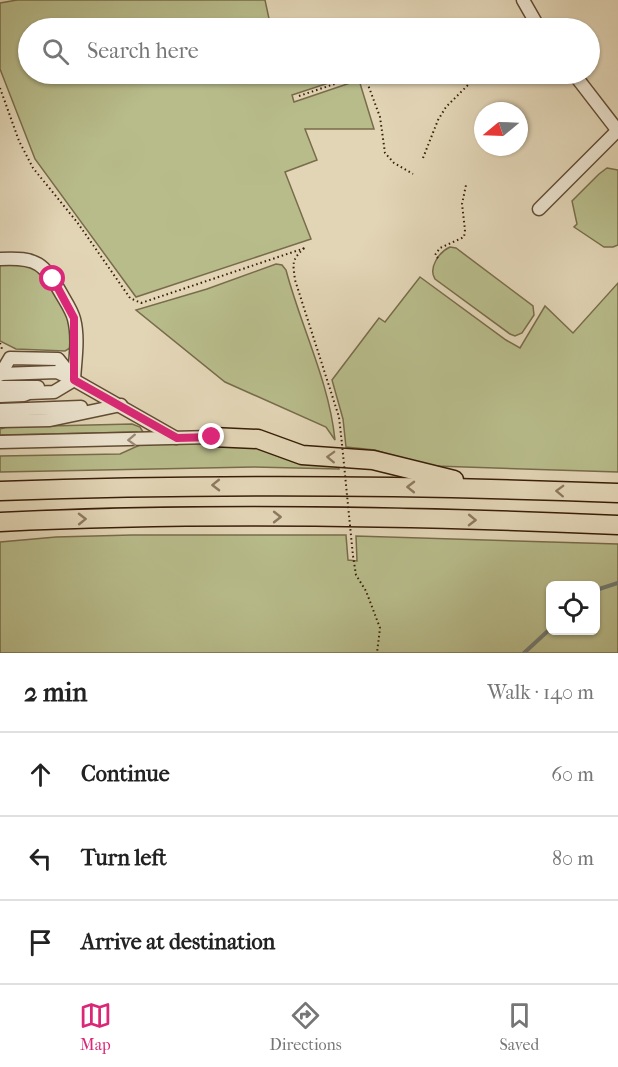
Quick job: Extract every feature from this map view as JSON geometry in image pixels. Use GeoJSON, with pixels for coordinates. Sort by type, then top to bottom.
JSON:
{"type":"FeatureCollection","features":[{"type":"Feature","properties":{"kind":"highway"},"geometry":{"type":"LineString","coordinates":[[212,437],[258,439],[302,454],[373,460],[491,488]]}},
{"type":"Feature","properties":{"kind":"highway"},"geometry":{"type":"LineString","coordinates":[[0,490],[255,485],[491,488],[618,493]]}},
{"type":"Feature","properties":{"kind":"highway"},"geometry":{"type":"LineString","coordinates":[[0,522],[156,518],[374,518],[618,525]]}},
{"type":"Feature","properties":{"kind":"street"},"geometry":{"type":"LineString","coordinates":[[523,0],[533,18]]}},
{"type":"Feature","properties":{"kind":"street"},"geometry":{"type":"LineString","coordinates":[[539,209],[618,131],[582,84]]}},
{"type":"Feature","properties":{"kind":"street"},"geometry":{"type":"LineString","coordinates":[[0,259],[30,260],[47,270],[53,279],[74,318],[74,380]]}},
{"type":"Feature","properties":{"kind":"street"},"geometry":{"type":"LineString","coordinates":[[74,380],[58,359],[10,358],[1,374],[74,380],[177,438]]}},
{"type":"Feature","properties":{"kind":"street"},"geometry":{"type":"LineString","coordinates":[[0,387],[55,387],[74,380]]}},
{"type":"Feature","properties":{"kind":"street"},"geometry":{"type":"LineString","coordinates":[[0,396],[54,392],[74,380]]}},
{"type":"Feature","properties":{"kind":"street"},"geometry":{"type":"LineString","coordinates":[[0,410],[121,405]]}},
{"type":"Feature","properties":{"kind":"street"},"geometry":{"type":"LineString","coordinates":[[0,421],[50,420],[121,405]]}},
{"type":"Feature","properties":{"kind":"street"},"geometry":{"type":"LineString","coordinates":[[0,442],[212,437]]}},
{"type":"Feature","properties":{"kind":"path"},"geometry":{"type":"LineString","coordinates":[[298,96],[334,84]]}},
{"type":"Feature","properties":{"kind":"path"},"geometry":{"type":"LineString","coordinates":[[368,84],[380,117],[385,153],[394,163],[413,174]]}},
{"type":"Feature","properties":{"kind":"path"},"geometry":{"type":"LineString","coordinates":[[423,158],[438,120],[446,107],[469,84]]}},
{"type":"Feature","properties":{"kind":"path"},"geometry":{"type":"LineString","coordinates":[[0,88],[19,141],[33,168],[77,222],[130,298],[141,303],[305,248],[294,258],[295,280],[339,417],[352,556],[356,575],[366,591],[380,628],[377,653]]}},
{"type":"Feature","properties":{"kind":"path"},"geometry":{"type":"LineString","coordinates":[[438,258],[435,255],[440,248],[464,237],[462,204],[466,185]]}},
{"type":"Feature","properties":{"kind":"green space"},"geometry":{"type":"Polygon","coordinates":[[[17,0],[265,0],[269,18],[18,18],[18,84],[326,84],[292,95],[294,102],[347,84],[360,84],[374,129],[305,129],[317,160],[285,172],[311,239],[136,297],[35,159],[0,69],[0,3],[17,0]]]}},
{"type":"Feature","properties":{"kind":"green space"},"geometry":{"type":"Polygon","coordinates":[[[607,168],[618,170],[618,245],[613,247],[604,247],[574,227],[577,224],[572,201],[607,168]]]}},
{"type":"Feature","properties":{"kind":"green space"},"geometry":{"type":"Polygon","coordinates":[[[450,247],[456,248],[533,306],[534,315],[522,333],[515,336],[510,334],[435,279],[434,265],[442,253],[450,247]]]}},
{"type":"Feature","properties":{"kind":"green space"},"geometry":{"type":"Polygon","coordinates":[[[28,264],[44,274],[70,321],[70,348],[65,351],[16,349],[0,341],[0,265],[28,264]]]}},
{"type":"Feature","properties":{"kind":"green space"},"geometry":{"type":"Polygon","coordinates":[[[276,264],[282,265],[286,270],[321,375],[335,440],[326,427],[225,382],[136,310],[207,289],[276,264]]]}},
{"type":"Feature","properties":{"kind":"green space"},"geometry":{"type":"Polygon","coordinates":[[[420,277],[520,348],[545,306],[573,333],[618,283],[618,472],[435,466],[415,463],[375,450],[346,447],[343,419],[332,380],[379,318],[385,322],[420,277]]]}},
{"type":"Feature","properties":{"kind":"green space"},"geometry":{"type":"Polygon","coordinates":[[[132,424],[140,427],[143,432],[138,434],[137,432],[0,435],[0,429],[7,427],[132,424]]]}},
{"type":"Feature","properties":{"kind":"green space"},"geometry":{"type":"Polygon","coordinates":[[[225,442],[338,463],[339,469],[254,467],[0,472],[0,456],[120,454],[142,444],[225,442]]]}},
{"type":"Feature","properties":{"kind":"green space"},"geometry":{"type":"Polygon","coordinates":[[[132,535],[346,535],[348,560],[357,561],[356,536],[618,544],[618,653],[0,653],[0,542],[56,537],[132,535]]]}},
{"type":"Feature","properties":{"kind":"waterway"},"geometry":{"type":"LineString","coordinates":[[600,589],[618,583]]}},
{"type":"Feature","properties":{"kind":"waterway"},"geometry":{"type":"LineString","coordinates":[[524,653],[546,633]]}},
{"type":"Feature","properties":{"kind":"route"},"geometry":{"type":"LineString","coordinates":[[53,279],[74,318],[74,380],[177,438],[212,437]]}}]}
